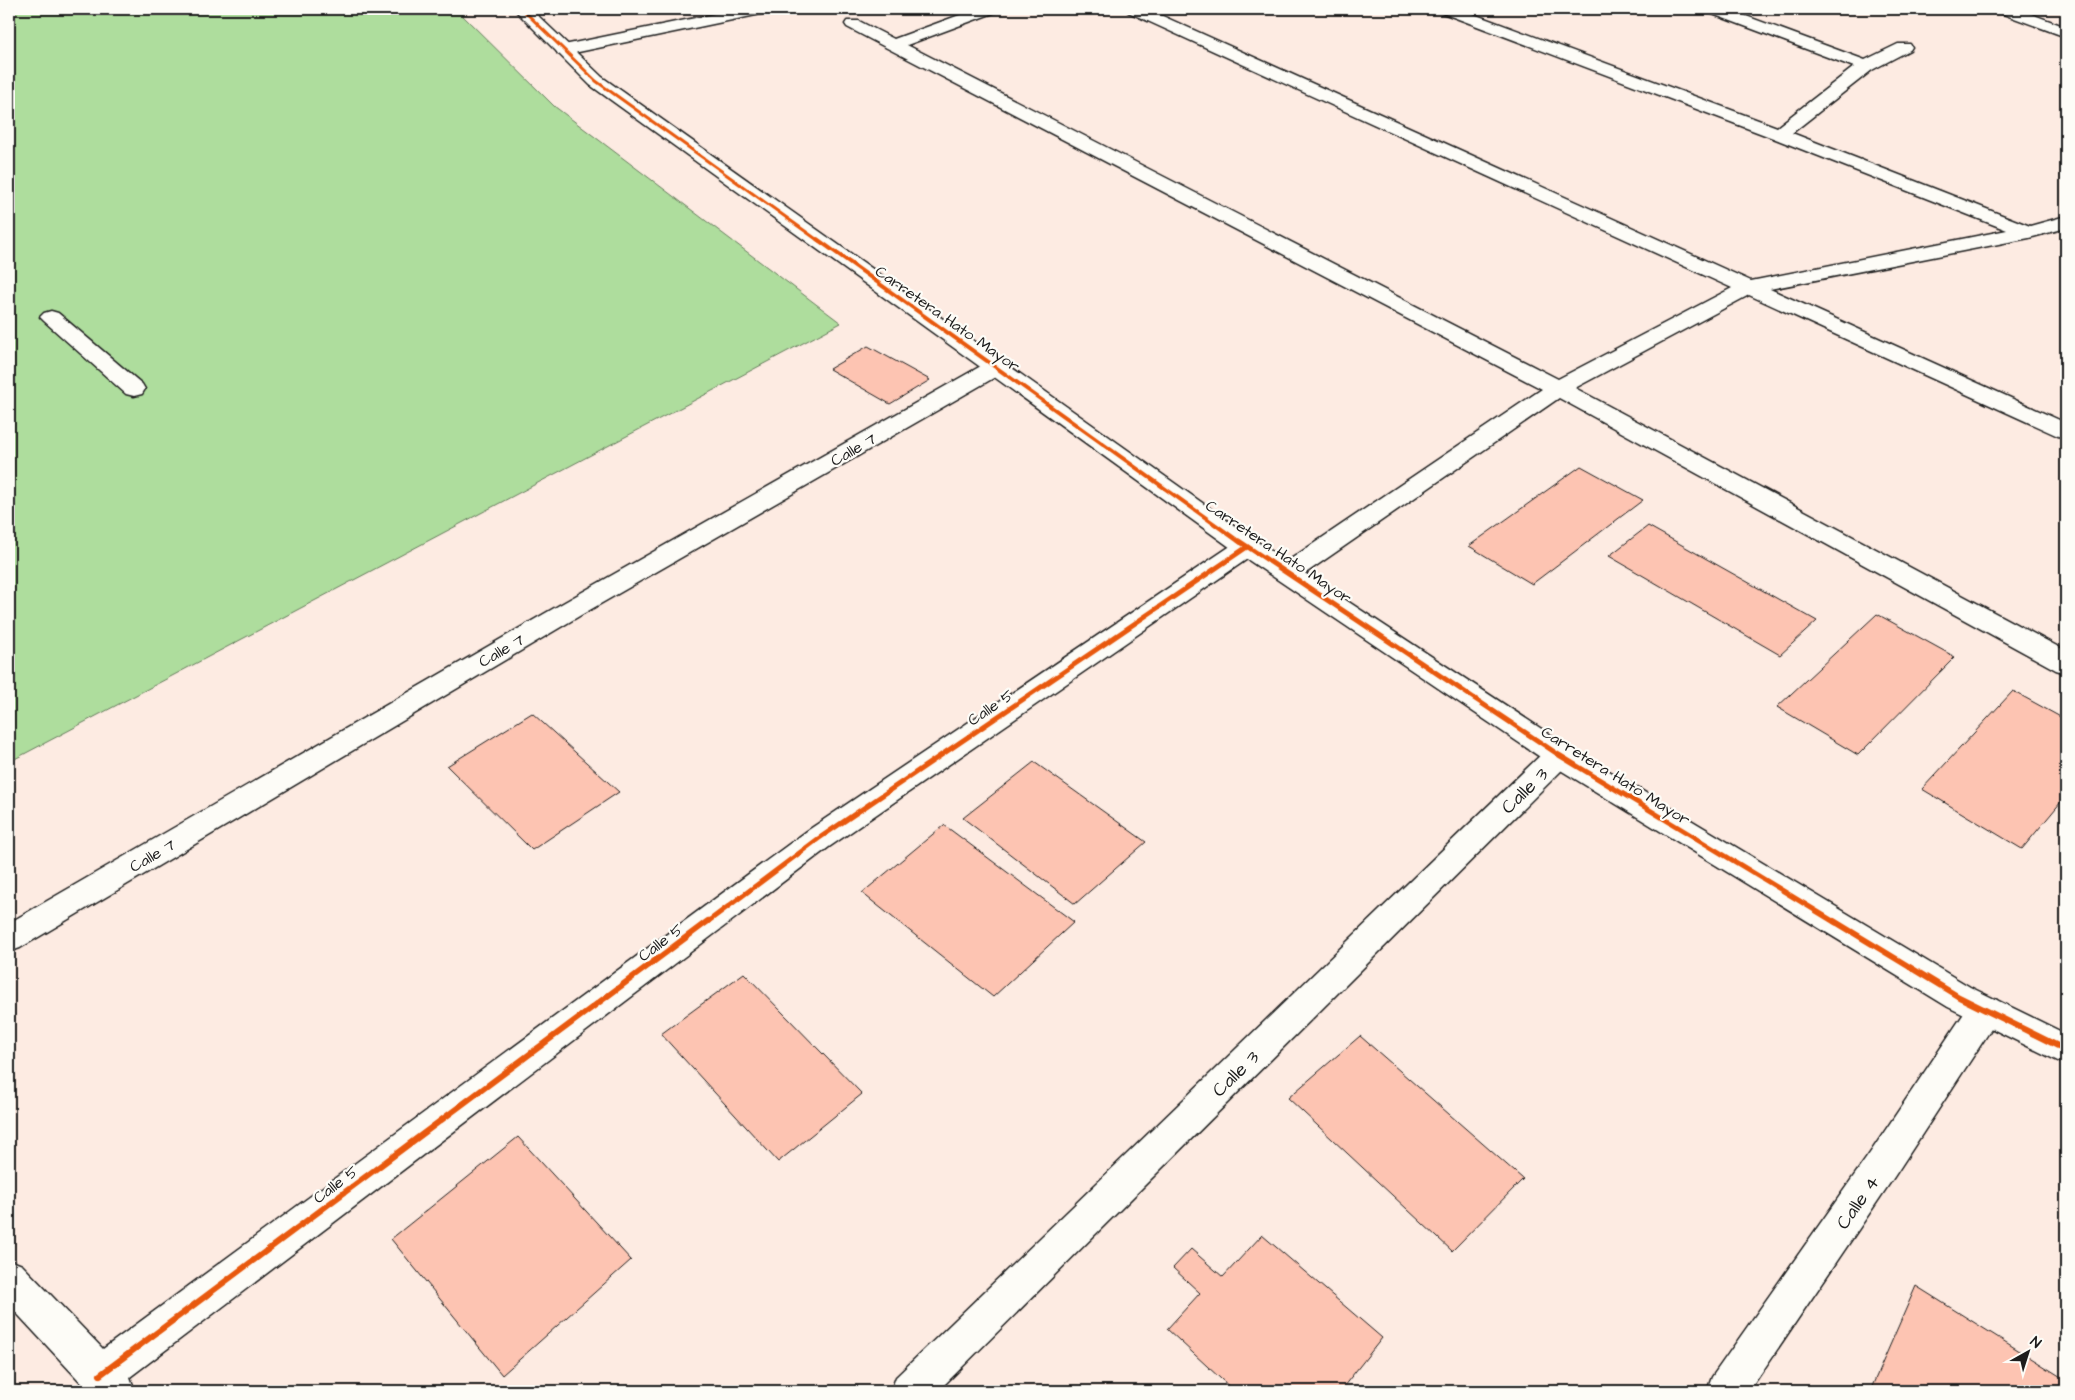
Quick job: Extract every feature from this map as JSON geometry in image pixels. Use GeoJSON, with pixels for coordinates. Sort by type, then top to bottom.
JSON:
{"type":"FeatureCollection","features":[{"type":"Feature","properties":{"kind":"street","name":"Carretera Hato Mayor"},"geometry":{"type":"LineString","coordinates":[[522,9],[596,81],[1247,546],[1559,755],[1959,998],[2066,1050]]}},
{"type":"Feature","properties":{"kind":"street"},"geometry":{"type":"LineString","coordinates":[[564,50],[761,9]]}},
{"type":"Feature","properties":{"kind":"street"},"geometry":{"type":"LineString","coordinates":[[893,45],[990,9]]}},
{"type":"Feature","properties":{"kind":"street"},"geometry":{"type":"LineString","coordinates":[[1134,9],[2066,431]]}},
{"type":"Feature","properties":{"kind":"street"},"geometry":{"type":"LineString","coordinates":[[1446,9],[1779,134],[2029,232]]}},
{"type":"Feature","properties":{"kind":"street"},"geometry":{"type":"LineString","coordinates":[[1713,9],[1866,66]]}},
{"type":"Feature","properties":{"kind":"street"},"geometry":{"type":"LineString","coordinates":[[2004,9],[2066,32]]}},
{"type":"Feature","properties":{"kind":"street"},"geometry":{"type":"LineString","coordinates":[[854,24],[1558,388],[2066,663]]}},
{"type":"Feature","properties":{"kind":"street"},"geometry":{"type":"LineString","coordinates":[[1779,134],[1866,66],[1904,48]]}},
{"type":"Feature","properties":{"kind":"street"},"geometry":{"type":"LineString","coordinates":[[1288,573],[1558,388],[1749,287],[2029,232],[2066,222]]}},
{"type":"Feature","properties":{"kind":"street"},"geometry":{"type":"LineString","coordinates":[[51,317],[134,389]]}},
{"type":"Feature","properties":{"kind":"street","name":"Calle 7"},"geometry":{"type":"LineString","coordinates":[[9,939],[572,609],[996,367]]}},
{"type":"Feature","properties":{"kind":"street","name":"Calle 5"},"geometry":{"type":"LineString","coordinates":[[108,1383],[818,839],[1247,546]]}},
{"type":"Feature","properties":{"kind":"street","name":"Calle 3"},"geometry":{"type":"LineString","coordinates":[[910,1391],[1559,755]]}},
{"type":"Feature","properties":{"kind":"street","name":"Calle 4"},"geometry":{"type":"LineString","coordinates":[[1726,1391],[1882,1165],[1985,1010]]}},
{"type":"Feature","properties":{"kind":"street"},"geometry":{"type":"LineString","coordinates":[[9,1278],[108,1383]]}},
{"type":"Feature","properties":{"kind":"green space"},"geometry":{"type":"Polygon","coordinates":[[[9,9],[456,9],[554,106],[841,323],[9,762],[9,9]]]}},
{"type":"Feature","properties":{"kind":"building"},"geometry":{"type":"Polygon","coordinates":[[[868,346],[930,380],[890,404],[829,369],[868,346]]]}},
{"type":"Feature","properties":{"kind":"building"},"geometry":{"type":"Polygon","coordinates":[[[1581,466],[1643,500],[1532,584],[1469,546],[1581,466]]]}},
{"type":"Feature","properties":{"kind":"building"},"geometry":{"type":"Polygon","coordinates":[[[1648,526],[1817,621],[1780,655],[1609,556],[1648,526]]]}},
{"type":"Feature","properties":{"kind":"building"},"geometry":{"type":"Polygon","coordinates":[[[1877,614],[1955,657],[1858,755],[1777,707],[1877,614]]]}},
{"type":"Feature","properties":{"kind":"building"},"geometry":{"type":"Polygon","coordinates":[[[2013,691],[2066,720],[2066,796],[2022,849],[1922,789],[2013,691]]]}},
{"type":"Feature","properties":{"kind":"building"},"geometry":{"type":"Polygon","coordinates":[[[532,713],[619,792],[532,850],[447,766],[532,713]]]}},
{"type":"Feature","properties":{"kind":"building"},"geometry":{"type":"Polygon","coordinates":[[[1034,762],[1146,842],[1075,904],[963,818],[1034,762]]]}},
{"type":"Feature","properties":{"kind":"building"},"geometry":{"type":"Polygon","coordinates":[[[944,825],[1074,922],[993,997],[862,893],[944,825]]]}},
{"type":"Feature","properties":{"kind":"building"},"geometry":{"type":"Polygon","coordinates":[[[744,973],[862,1094],[778,1162],[661,1034],[744,973]]]}},
{"type":"Feature","properties":{"kind":"building"},"geometry":{"type":"Polygon","coordinates":[[[1360,1036],[1523,1179],[1452,1251],[1288,1098],[1360,1036]]]}},
{"type":"Feature","properties":{"kind":"building"},"geometry":{"type":"Polygon","coordinates":[[[518,1137],[631,1260],[502,1375],[391,1239],[518,1137]]]}},
{"type":"Feature","properties":{"kind":"building"},"geometry":{"type":"Polygon","coordinates":[[[1262,1235],[1382,1338],[1340,1391],[1234,1391],[1167,1329],[1200,1293],[1173,1268],[1191,1249],[1223,1277],[1262,1235]]]}},
{"type":"Feature","properties":{"kind":"building"},"geometry":{"type":"Polygon","coordinates":[[[1916,1286],[2066,1380],[2066,1391],[1870,1391],[1916,1286]]]}},
{"type":"Feature","properties":{"kind":"cycle path"},"geometry":{"type":"LineString","coordinates":[[522,9],[596,81],[1247,547],[1559,755],[1959,997],[2066,1050]]}},
{"type":"Feature","properties":{"kind":"cycle path"},"geometry":{"type":"LineString","coordinates":[[100,1375],[818,839],[1247,547]]}}]}
